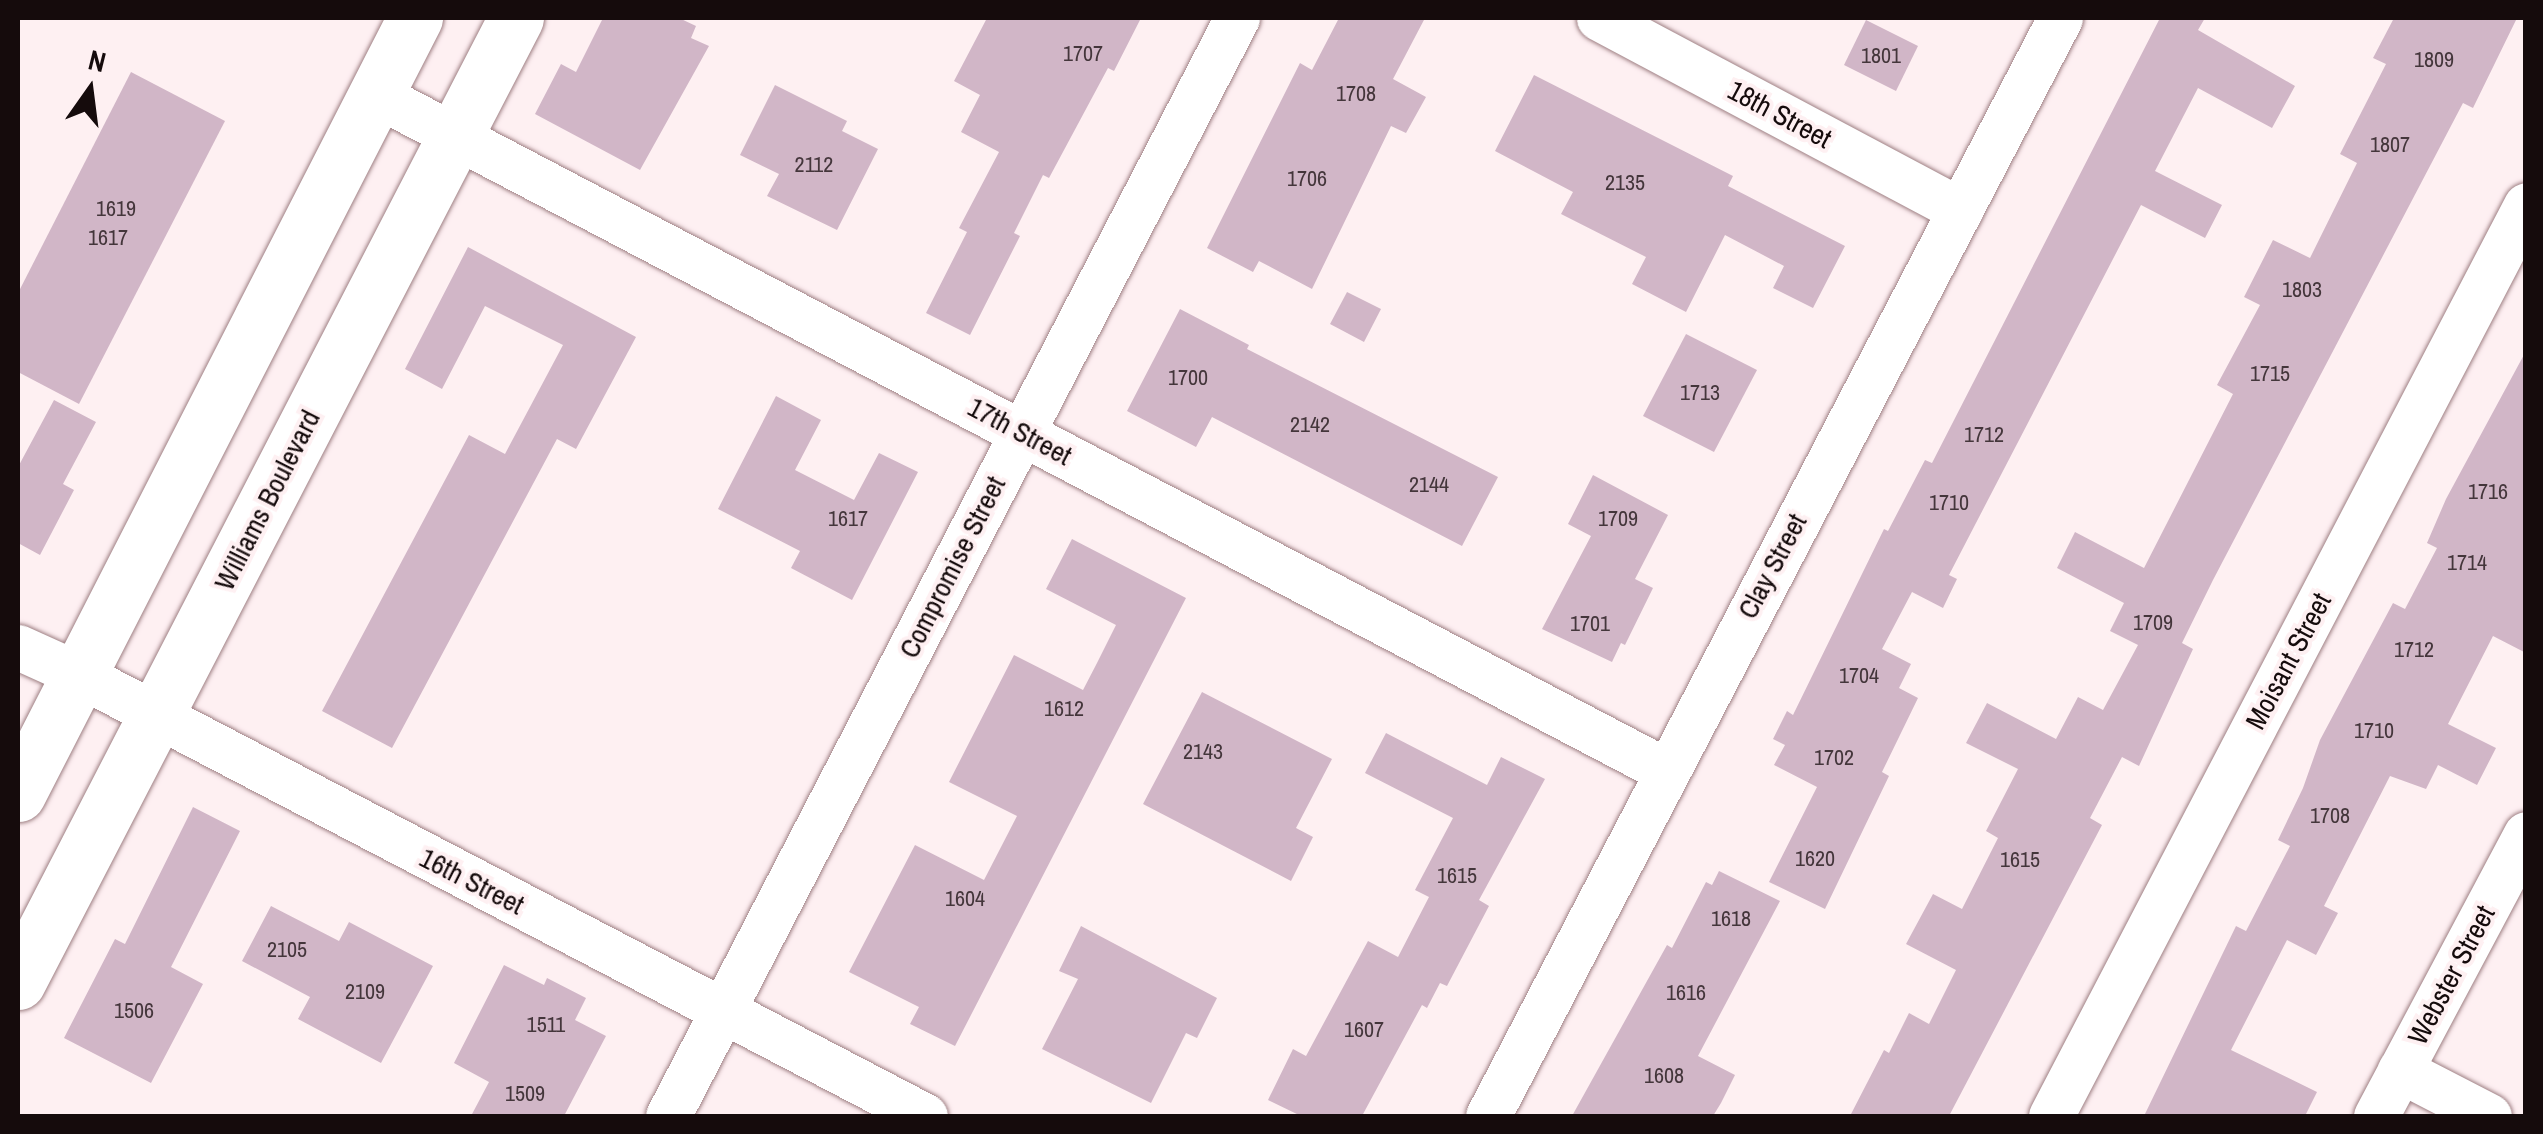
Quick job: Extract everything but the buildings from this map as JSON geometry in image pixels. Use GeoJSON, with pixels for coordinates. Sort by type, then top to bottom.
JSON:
{"type":"FeatureCollection","features":[{"type":"Feature","properties":{"kind":"main road"},"geometry":{"type":"LineString","coordinates":[[18,794],[415,18]]}},
{"type":"Feature","properties":{"kind":"main road","name":"Williams Boulevard"},"geometry":{"type":"LineString","coordinates":[[18,982],[516,18]]}},
{"type":"Feature","properties":{"kind":"street","name":"Compromise Street"},"geometry":{"type":"LineString","coordinates":[[668,1116],[1237,18]]}},
{"type":"Feature","properties":{"kind":"street","name":"18th Street"},"geometry":{"type":"LineString","coordinates":[[1599,18],[1960,210]]}},
{"type":"Feature","properties":{"kind":"street","name":"Clay Street"},"geometry":{"type":"LineString","coordinates":[[1488,1116],[1664,770],[2060,18]]}},
{"type":"Feature","properties":{"kind":"street","name":"17th Street"},"geometry":{"type":"LineString","coordinates":[[374,94],[1664,770]]}},
{"type":"Feature","properties":{"kind":"street","name":"Moisant Street"},"geometry":{"type":"LineString","coordinates":[[2051,1116],[2526,205]]}},
{"type":"Feature","properties":{"kind":"street","name":"16th Street"},"geometry":{"type":"LineString","coordinates":[[18,647],[80,675],[926,1116]]}},
{"type":"Feature","properties":{"kind":"street","name":"Webster Street"},"geometry":{"type":"LineString","coordinates":[[2376,1116],[2526,834]]}},
{"type":"Feature","properties":{"kind":"street"},"geometry":{"type":"LineString","coordinates":[[2400,1070],[2489,1116]]}}]}
